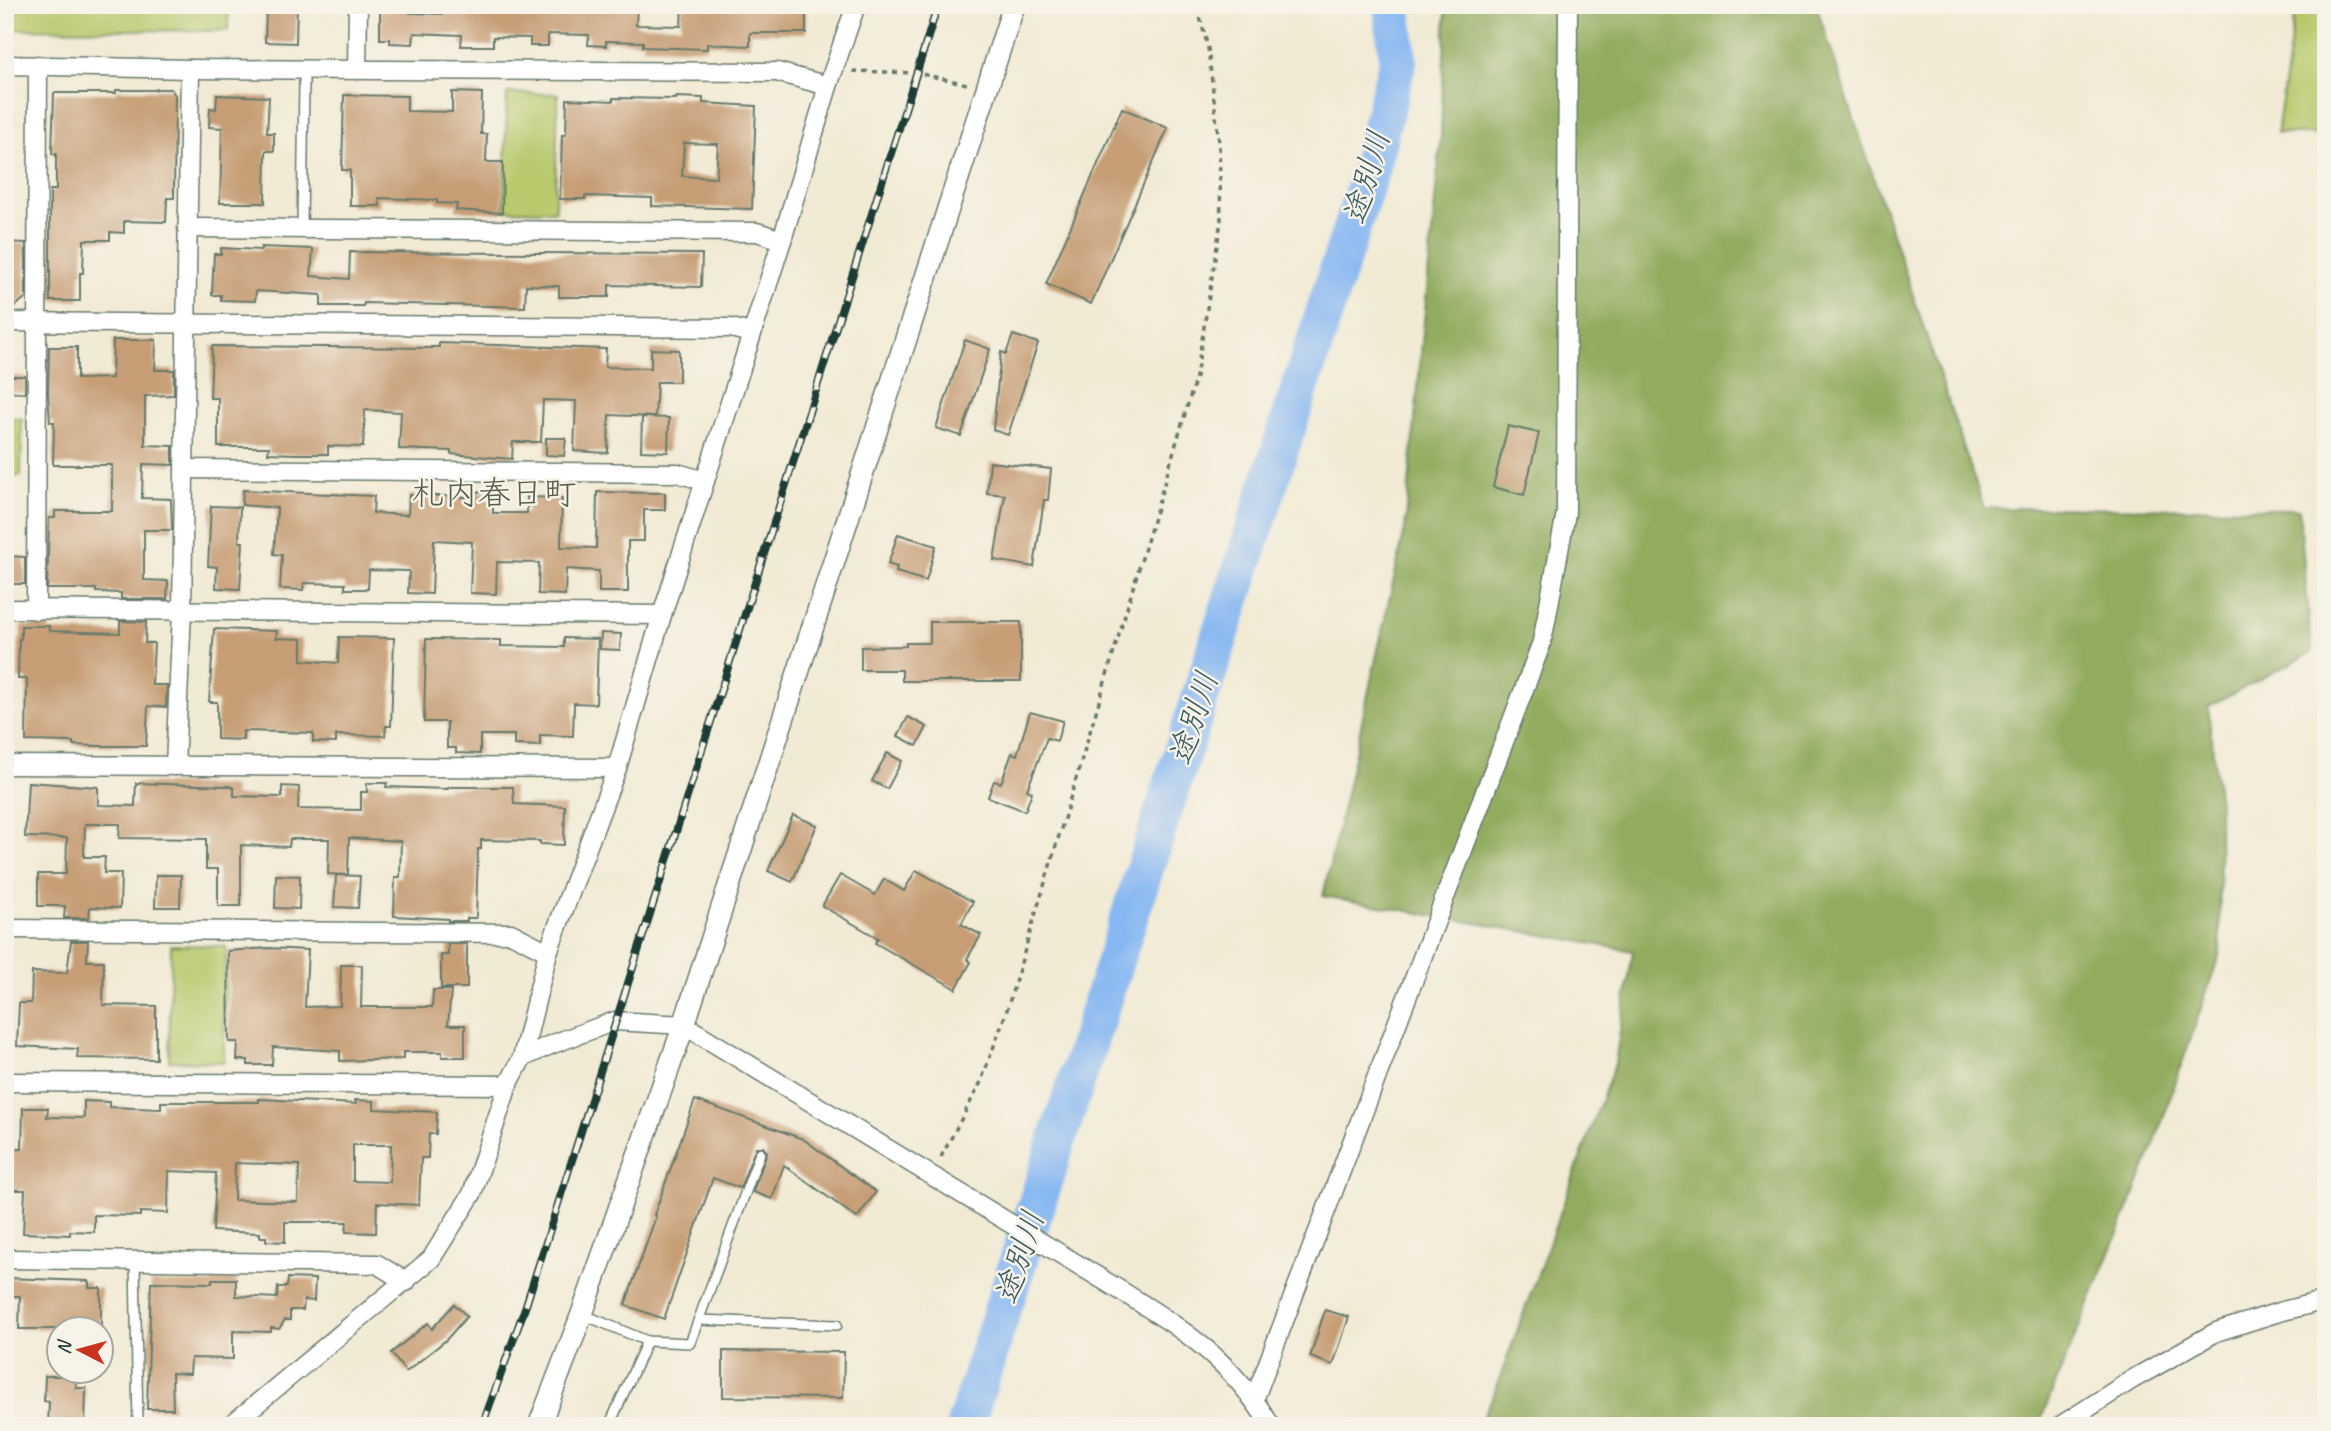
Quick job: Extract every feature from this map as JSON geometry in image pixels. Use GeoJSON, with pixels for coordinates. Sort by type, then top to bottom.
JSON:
{"type":"FeatureCollection","features":[{"type":"Feature","properties":{"kind":"street"},"geometry":{"type":"LineString","coordinates":[[357,69],[358,5]]}},
{"type":"Feature","properties":{"kind":"street"},"geometry":{"type":"LineString","coordinates":[[230,1425],[431,1259],[472,1194],[509,1085],[522,1058],[548,952],[617,768],[751,333],[856,5]]}},
{"type":"Feature","properties":{"kind":"street"},"geometry":{"type":"LineString","coordinates":[[539,1426],[582,1314],[684,1025],[1014,5]]}},
{"type":"Feature","properties":{"kind":"street"},"geometry":{"type":"LineString","coordinates":[[1254,1400],[1542,642],[1566,513],[1568,5]]}},
{"type":"Feature","properties":{"kind":"street"},"geometry":{"type":"LineString","coordinates":[[5,65],[190,69],[777,72],[831,78]]}},
{"type":"Feature","properties":{"kind":"street"},"geometry":{"type":"LineString","coordinates":[[36,610],[38,65]]}},
{"type":"Feature","properties":{"kind":"street"},"geometry":{"type":"LineString","coordinates":[[175,766],[182,611],[190,69]]}},
{"type":"Feature","properties":{"kind":"street"},"geometry":{"type":"LineString","coordinates":[[187,228],[757,232],[782,240]]}},
{"type":"Feature","properties":{"kind":"street"},"geometry":{"type":"LineString","coordinates":[[5,322],[731,328],[751,333]]}},
{"type":"Feature","properties":{"kind":"street"},"geometry":{"type":"LineString","coordinates":[[184,469],[677,473],[705,481]]}},
{"type":"Feature","properties":{"kind":"street"},"geometry":{"type":"LineString","coordinates":[[5,609],[663,615]]}},
{"type":"Feature","properties":{"kind":"street"},"geometry":{"type":"LineString","coordinates":[[5,765],[617,768]]}},
{"type":"Feature","properties":{"kind":"street"},"geometry":{"type":"LineString","coordinates":[[5,929],[511,933],[548,952]]}},
{"type":"Feature","properties":{"kind":"street"},"geometry":{"type":"LineString","coordinates":[[522,1058],[615,1021],[684,1025],[1123,1292],[1197,1340],[1218,1357],[1254,1400],[1271,1426]]}},
{"type":"Feature","properties":{"kind":"street"},"geometry":{"type":"LineString","coordinates":[[5,1082],[509,1085]]}},
{"type":"Feature","properties":{"kind":"street"},"geometry":{"type":"LineString","coordinates":[[5,1259],[377,1264],[406,1282]]}},
{"type":"Feature","properties":{"kind":"street"},"geometry":{"type":"LineString","coordinates":[[2060,1426],[2133,1379],[2216,1332],[2326,1300]]}},
{"type":"Feature","properties":{"kind":"lane"},"geometry":{"type":"LineString","coordinates":[[302,229],[303,79]]}},
{"type":"Feature","properties":{"kind":"lane"},"geometry":{"type":"LineString","coordinates":[[582,1314],[647,1341],[690,1343],[760,1153]]}},
{"type":"Feature","properties":{"kind":"lane"},"geometry":{"type":"LineString","coordinates":[[135,1261],[138,1426]]}},
{"type":"Feature","properties":{"kind":"lane"},"geometry":{"type":"LineString","coordinates":[[698,1320],[837,1325]]}},
{"type":"Feature","properties":{"kind":"lane"},"geometry":{"type":"LineString","coordinates":[[609,1426],[647,1341]]}},
{"type":"Feature","properties":{"kind":"path"},"geometry":{"type":"LineString","coordinates":[[930,1175],[980,1084],[1006,1013],[1196,377],[1221,221],[1219,142],[1208,48],[1197,5]]}},
{"type":"Feature","properties":{"kind":"path"},"geometry":{"type":"LineString","coordinates":[[831,78],[917,73],[968,84],[984,98]]}},
{"type":"Feature","properties":{"kind":"green space"},"geometry":{"type":"Polygon","coordinates":[[[5,5],[229,5],[228,31],[5,29],[5,5]]]}},
{"type":"Feature","properties":{"kind":"green space"},"geometry":{"type":"Polygon","coordinates":[[[1446,5],[1816,5],[1984,508],[2299,509],[2312,652],[2208,707],[2219,806],[2220,953],[2149,1159],[2038,1426],[1478,1426],[1494,1394],[1615,1063],[1633,951],[1323,896],[1405,529],[1441,135],[1446,5]]]}},
{"type":"Feature","properties":{"kind":"green space"},"geometry":{"type":"Polygon","coordinates":[[[2296,5],[2326,5],[2326,135],[2277,133],[2296,5]]]}},
{"type":"Feature","properties":{"kind":"green space"},"geometry":{"type":"Polygon","coordinates":[[[507,93],[558,94],[555,211],[504,210],[507,93]]]}},
{"type":"Feature","properties":{"kind":"green space"},"geometry":{"type":"Polygon","coordinates":[[[5,418],[22,419],[21,476],[5,476],[5,418]]]}},
{"type":"Feature","properties":{"kind":"green space"},"geometry":{"type":"Polygon","coordinates":[[[171,945],[226,946],[224,1062],[169,1061],[171,945]]]}},
{"type":"Feature","properties":{"kind":"building"},"geometry":{"type":"Polygon","coordinates":[[[266,5],[297,5],[296,43],[265,42],[266,5]]]}},
{"type":"Feature","properties":{"kind":"building"},"geometry":{"type":"Polygon","coordinates":[[[380,5],[410,5],[410,13],[442,14],[443,5],[637,5],[636,25],[681,26],[682,5],[806,5],[806,33],[750,33],[750,46],[707,44],[707,49],[643,47],[643,42],[606,41],[606,46],[588,45],[589,35],[548,34],[548,46],[530,46],[530,38],[493,37],[493,46],[461,46],[462,35],[414,33],[413,44],[390,43],[390,39],[380,39],[380,5]]]}},
{"type":"Feature","properties":{"kind":"building"},"geometry":{"type":"Polygon","coordinates":[[[171,89],[175,95],[174,198],[167,198],[166,222],[124,221],[124,233],[110,232],[110,240],[84,240],[80,301],[50,301],[50,190],[56,190],[56,154],[52,154],[54,93],[116,93],[116,90],[171,89]]]}},
{"type":"Feature","properties":{"kind":"building"},"geometry":{"type":"Polygon","coordinates":[[[452,92],[482,93],[481,134],[487,134],[486,162],[503,162],[502,213],[456,210],[457,204],[437,203],[437,200],[379,198],[380,206],[350,206],[350,170],[342,170],[344,95],[407,96],[407,111],[452,112],[452,92]]]}},
{"type":"Feature","properties":{"kind":"building"},"geometry":{"type":"Polygon","coordinates":[[[217,95],[269,97],[267,133],[274,133],[274,151],[266,151],[265,203],[220,203],[222,128],[209,127],[210,108],[216,109],[217,95]]]}},
{"type":"Feature","properties":{"kind":"building"},"geometry":{"type":"Polygon","coordinates":[[[703,98],[703,103],[756,106],[752,209],[652,206],[652,198],[585,196],[585,199],[560,199],[562,135],[566,135],[567,99],[703,98]],[[684,143],[682,176],[716,178],[718,144],[684,143]]]}},
{"type":"Feature","properties":{"kind":"building"},"geometry":{"type":"Polygon","coordinates":[[[1122,108],[1168,128],[1091,304],[1046,284],[1122,108]]]}},
{"type":"Feature","properties":{"kind":"building"},"geometry":{"type":"Polygon","coordinates":[[[5,242],[26,243],[26,297],[10,311],[5,311],[5,242]]]}},
{"type":"Feature","properties":{"kind":"building"},"geometry":{"type":"Polygon","coordinates":[[[261,247],[313,249],[311,276],[349,279],[350,252],[702,254],[701,287],[609,285],[609,297],[559,297],[559,286],[526,285],[525,307],[364,303],[363,306],[321,306],[321,295],[256,291],[255,301],[221,300],[221,295],[212,295],[214,254],[221,254],[221,248],[261,250],[261,247]]]}},
{"type":"Feature","properties":{"kind":"building"},"geometry":{"type":"Polygon","coordinates":[[[1013,335],[1038,343],[1008,435],[993,430],[1001,352],[1006,354],[1013,335]]]}},
{"type":"Feature","properties":{"kind":"building"},"geometry":{"type":"Polygon","coordinates":[[[113,340],[156,340],[155,370],[174,370],[174,395],[145,396],[145,445],[173,446],[173,465],[143,464],[142,498],[171,499],[172,530],[144,530],[144,580],[168,581],[167,599],[121,599],[121,593],[96,592],[96,589],[47,589],[49,518],[55,518],[55,511],[112,511],[112,465],[53,465],[54,422],[50,422],[48,393],[49,347],[77,347],[77,379],[112,378],[113,340]]]}},
{"type":"Feature","properties":{"kind":"building"},"geometry":{"type":"Polygon","coordinates":[[[965,340],[990,349],[961,436],[936,428],[965,340]]]}},
{"type":"Feature","properties":{"kind":"building"},"geometry":{"type":"Polygon","coordinates":[[[439,343],[606,349],[605,367],[651,368],[651,349],[679,350],[679,382],[657,382],[655,417],[609,415],[608,453],[574,451],[576,401],[543,400],[541,442],[513,442],[512,459],[451,454],[451,451],[399,449],[401,412],[365,410],[363,447],[328,446],[328,454],[296,454],[268,453],[269,447],[218,447],[218,398],[210,398],[212,346],[431,348],[439,347],[439,343]]]}},
{"type":"Feature","properties":{"kind":"building"},"geometry":{"type":"Polygon","coordinates":[[[5,376],[25,376],[25,393],[5,392],[5,376]]]}},
{"type":"Feature","properties":{"kind":"building"},"geometry":{"type":"Polygon","coordinates":[[[642,417],[669,418],[668,452],[641,451],[642,417]]]}},
{"type":"Feature","properties":{"kind":"building"},"geometry":{"type":"Polygon","coordinates":[[[1508,426],[1539,433],[1524,495],[1493,487],[1508,426]]]}},
{"type":"Feature","properties":{"kind":"building"},"geometry":{"type":"Polygon","coordinates":[[[546,438],[566,438],[564,456],[546,455],[546,438]]]}},
{"type":"Feature","properties":{"kind":"building"},"geometry":{"type":"Polygon","coordinates":[[[990,462],[1051,469],[1048,500],[1044,500],[1034,567],[994,560],[1005,495],[987,493],[990,462]]]}},
{"type":"Feature","properties":{"kind":"building"},"geometry":{"type":"Polygon","coordinates":[[[243,490],[374,496],[373,513],[408,515],[409,495],[466,497],[466,492],[487,492],[487,499],[493,499],[493,513],[527,513],[527,497],[562,498],[561,547],[596,548],[597,492],[665,493],[665,510],[644,510],[644,541],[628,541],[628,592],[599,592],[599,571],[566,569],[565,595],[538,594],[539,563],[497,562],[496,594],[470,593],[472,542],[434,540],[432,594],[408,593],[409,571],[369,570],[368,589],[345,589],[345,584],[304,583],[303,590],[280,589],[282,555],[274,554],[277,508],[242,505],[243,490]]]}},
{"type":"Feature","properties":{"kind":"building"},"geometry":{"type":"Polygon","coordinates":[[[211,506],[240,507],[239,542],[243,542],[240,589],[216,588],[217,567],[208,566],[211,506]]]}},
{"type":"Feature","properties":{"kind":"building"},"geometry":{"type":"Polygon","coordinates":[[[898,534],[936,546],[926,581],[896,572],[897,567],[888,564],[898,534]]]}},
{"type":"Feature","properties":{"kind":"building"},"geometry":{"type":"Polygon","coordinates":[[[8,556],[25,557],[25,584],[8,584],[8,556]]]}},
{"type":"Feature","properties":{"kind":"building"},"geometry":{"type":"Polygon","coordinates":[[[120,621],[146,622],[145,643],[154,643],[152,685],[167,685],[166,707],[148,706],[146,746],[26,741],[27,679],[18,679],[21,626],[49,626],[49,631],[120,633],[120,621]]]}},
{"type":"Feature","properties":{"kind":"building"},"geometry":{"type":"Polygon","coordinates":[[[930,622],[1021,622],[1021,681],[902,681],[902,670],[861,670],[861,647],[930,643],[930,622]]]}},
{"type":"Feature","properties":{"kind":"building"},"geometry":{"type":"Polygon","coordinates":[[[214,629],[277,631],[276,638],[302,639],[302,660],[338,663],[339,637],[394,638],[391,726],[386,726],[385,736],[336,735],[336,743],[313,742],[313,733],[243,731],[243,740],[217,739],[217,702],[209,702],[214,629]]]}},
{"type":"Feature","properties":{"kind":"building"},"geometry":{"type":"Polygon","coordinates":[[[601,633],[621,634],[620,650],[600,649],[601,633]]]}},
{"type":"Feature","properties":{"kind":"building"},"geometry":{"type":"Polygon","coordinates":[[[564,638],[598,639],[596,704],[574,703],[573,736],[540,735],[540,746],[514,745],[514,735],[480,735],[480,754],[456,753],[456,748],[447,748],[447,722],[424,722],[426,639],[501,640],[501,646],[564,647],[564,638]]]}},
{"type":"Feature","properties":{"kind":"building"},"geometry":{"type":"Polygon","coordinates":[[[1030,712],[1063,721],[1057,741],[1047,738],[1027,790],[1032,792],[1025,811],[988,797],[994,781],[1001,783],[1012,753],[1017,755],[1030,712]]]}},
{"type":"Feature","properties":{"kind":"building"},"geometry":{"type":"Polygon","coordinates":[[[908,717],[927,727],[917,746],[898,736],[908,717]]]}},
{"type":"Feature","properties":{"kind":"building"},"geometry":{"type":"Polygon","coordinates":[[[887,753],[902,761],[887,789],[872,781],[887,753]]]}},
{"type":"Feature","properties":{"kind":"building"},"geometry":{"type":"Polygon","coordinates":[[[28,782],[98,787],[98,805],[135,806],[136,783],[229,786],[234,788],[234,796],[282,797],[282,786],[299,787],[298,809],[361,810],[361,792],[367,792],[367,783],[387,783],[386,787],[448,789],[513,787],[514,804],[565,806],[564,845],[540,844],[540,841],[481,840],[481,849],[478,849],[476,918],[448,921],[394,916],[395,877],[400,877],[401,841],[349,838],[348,875],[328,874],[329,839],[290,839],[289,847],[241,845],[241,906],[218,906],[218,869],[206,869],[206,839],[119,838],[120,824],[85,824],[84,857],[105,857],[104,873],[121,873],[120,908],[90,907],[89,918],[64,918],[65,906],[38,906],[38,874],[66,874],[67,838],[25,837],[28,782]]]}},
{"type":"Feature","properties":{"kind":"building"},"geometry":{"type":"Polygon","coordinates":[[[793,815],[817,825],[792,882],[768,871],[793,815]]]}},
{"type":"Feature","properties":{"kind":"building"},"geometry":{"type":"Polygon","coordinates":[[[916,870],[973,902],[961,924],[981,935],[967,959],[971,962],[956,989],[875,943],[878,938],[822,906],[840,875],[875,895],[884,879],[904,891],[916,870]]]}},
{"type":"Feature","properties":{"kind":"building"},"geometry":{"type":"Polygon","coordinates":[[[156,875],[181,875],[180,907],[155,907],[156,875]]]}},
{"type":"Feature","properties":{"kind":"building"},"geometry":{"type":"Polygon","coordinates":[[[276,875],[300,876],[299,909],[275,908],[276,875]]]}},
{"type":"Feature","properties":{"kind":"building"},"geometry":{"type":"Polygon","coordinates":[[[336,875],[360,876],[358,908],[334,907],[336,875]]]}},
{"type":"Feature","properties":{"kind":"building"},"geometry":{"type":"Polygon","coordinates":[[[71,941],[88,941],[87,961],[104,961],[103,1005],[156,1006],[156,1059],[77,1058],[78,1049],[17,1046],[19,1003],[31,1003],[32,972],[67,973],[71,941]]]}},
{"type":"Feature","properties":{"kind":"building"},"geometry":{"type":"Polygon","coordinates":[[[448,944],[467,944],[467,988],[441,988],[441,955],[448,955],[448,944]]]}},
{"type":"Feature","properties":{"kind":"building"},"geometry":{"type":"Polygon","coordinates":[[[268,948],[308,950],[305,1007],[340,1006],[341,965],[362,965],[361,1007],[432,1007],[433,990],[451,990],[448,1025],[465,1025],[465,1057],[442,1057],[442,1052],[403,1052],[403,1059],[340,1061],[340,1051],[273,1047],[272,1065],[248,1065],[248,1060],[237,1060],[238,1042],[229,1042],[228,951],[268,948]]]}},
{"type":"Feature","properties":{"kind":"building"},"geometry":{"type":"Polygon","coordinates":[[[259,1099],[356,1104],[355,1100],[374,1101],[374,1109],[437,1112],[436,1134],[429,1134],[428,1158],[421,1158],[419,1205],[377,1203],[376,1233],[346,1232],[347,1222],[285,1222],[285,1242],[266,1241],[266,1237],[260,1237],[260,1233],[213,1231],[216,1173],[169,1171],[168,1213],[140,1212],[140,1216],[94,1215],[94,1232],[70,1231],[70,1235],[23,1233],[25,1190],[14,1190],[13,1149],[22,1149],[23,1108],[48,1108],[47,1117],[84,1118],[84,1101],[109,1102],[109,1107],[161,1109],[161,1102],[259,1102],[259,1099]],[[353,1145],[353,1181],[390,1182],[391,1145],[353,1145]],[[235,1163],[234,1200],[298,1202],[299,1165],[235,1163]]]}},
{"type":"Feature","properties":{"kind":"building"},"geometry":{"type":"Polygon","coordinates":[[[695,1100],[803,1139],[876,1192],[857,1218],[784,1165],[772,1199],[753,1192],[767,1152],[763,1147],[756,1147],[740,1188],[713,1178],[664,1319],[625,1305],[695,1100]]]}},
{"type":"Feature","properties":{"kind":"building"},"geometry":{"type":"Polygon","coordinates":[[[6,1278],[89,1281],[89,1288],[101,1288],[101,1316],[46,1316],[46,1329],[19,1329],[20,1296],[6,1296],[6,1278]]]}},
{"type":"Feature","properties":{"kind":"building"},"geometry":{"type":"Polygon","coordinates":[[[288,1278],[315,1279],[314,1301],[304,1300],[303,1310],[290,1310],[290,1320],[285,1320],[279,1329],[271,1328],[271,1332],[233,1331],[233,1359],[191,1358],[190,1374],[172,1373],[173,1409],[147,1409],[151,1282],[212,1283],[212,1279],[236,1279],[236,1296],[277,1298],[278,1287],[287,1287],[288,1278]]]}},
{"type":"Feature","properties":{"kind":"building"},"geometry":{"type":"Polygon","coordinates":[[[454,1304],[467,1316],[446,1340],[406,1372],[391,1353],[428,1323],[432,1329],[454,1304]]]}},
{"type":"Feature","properties":{"kind":"building"},"geometry":{"type":"Polygon","coordinates":[[[1325,1310],[1349,1317],[1333,1365],[1310,1357],[1325,1310]]]}},
{"type":"Feature","properties":{"kind":"building"},"geometry":{"type":"Polygon","coordinates":[[[723,1351],[844,1352],[843,1398],[723,1397],[723,1351]]]}},
{"type":"Feature","properties":{"kind":"building"},"geometry":{"type":"Polygon","coordinates":[[[45,1376],[46,1386],[86,1388],[85,1426],[48,1426],[49,1402],[44,1401],[45,1376]]]}},
{"type":"Feature","properties":{"kind":"waterway","name":"途別川"},"geometry":{"type":"LineString","coordinates":[[965,1426],[1369,174],[1398,60],[1392,5]]}},
{"type":"Feature","properties":{"kind":"railway"},"geometry":{"type":"LineString","coordinates":[[482,1426],[526,1305],[938,5]]}},
{"type":"Feature","properties":{"kind":"district","name":"札内春日町"},"geometry":{"type":"Point","coordinates":[494,492]}}]}
